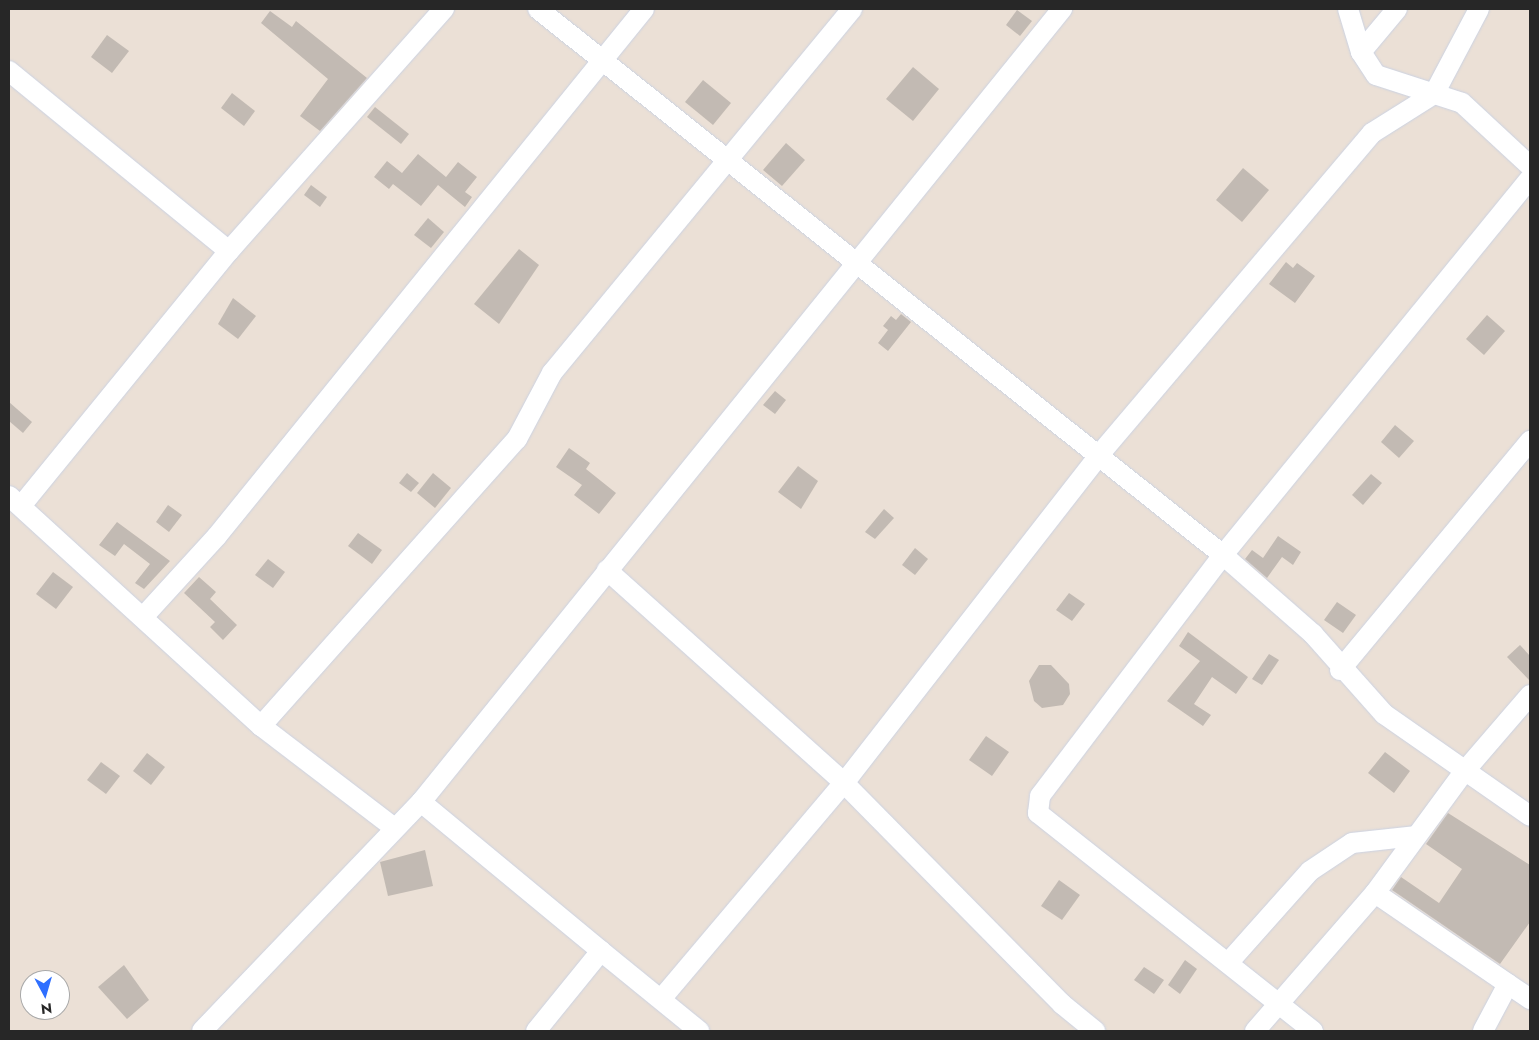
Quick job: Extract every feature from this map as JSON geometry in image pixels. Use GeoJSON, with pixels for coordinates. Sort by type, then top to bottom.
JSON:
{"type":"FeatureCollection","features":[{"type":"Feature","properties":{"kind":"street"},"geometry":{"type":"LineString","coordinates":[[393,827],[261,726],[144,616],[12,499],[444,9]]}},
{"type":"Feature","properties":{"kind":"street"},"geometry":{"type":"LineString","coordinates":[[538,9],[1223,555],[1313,634],[1340,670],[1384,714],[1463,773],[1530,816]]}},
{"type":"Feature","properties":{"kind":"street"},"geometry":{"type":"LineString","coordinates":[[144,616],[217,536],[644,9]]}},
{"type":"Feature","properties":{"kind":"street"},"geometry":{"type":"LineString","coordinates":[[261,726],[517,439],[552,373],[728,162],[852,9]]}},
{"type":"Feature","properties":{"kind":"street"},"geometry":{"type":"LineString","coordinates":[[202,1031],[393,827],[421,802],[1062,9]]}},
{"type":"Feature","properties":{"kind":"street"},"geometry":{"type":"LineString","coordinates":[[1348,9],[1361,52],[1376,75],[1462,103],[1530,166]]}},
{"type":"Feature","properties":{"kind":"street"},"geometry":{"type":"LineString","coordinates":[[1361,52],[1397,9]]}},
{"type":"Feature","properties":{"kind":"street"},"geometry":{"type":"LineString","coordinates":[[662,998],[844,784],[1099,455],[1372,133],[1434,94],[1479,9]]}},
{"type":"Feature","properties":{"kind":"street"},"geometry":{"type":"LineString","coordinates":[[9,72],[229,251]]}},
{"type":"Feature","properties":{"kind":"street"},"geometry":{"type":"LineString","coordinates":[[1313,1031],[1038,813],[1040,796],[1054,774],[1223,555],[1527,190]]}},
{"type":"Feature","properties":{"kind":"street"},"geometry":{"type":"LineString","coordinates":[[1340,670],[1530,441]]}},
{"type":"Feature","properties":{"kind":"street"},"geometry":{"type":"LineString","coordinates":[[607,570],[844,784],[1062,1004],[1095,1031]]}},
{"type":"Feature","properties":{"kind":"street"},"geometry":{"type":"LineString","coordinates":[[1255,1031],[1277,1003],[1375,893],[1463,773],[1530,695]]}},
{"type":"Feature","properties":{"kind":"street"},"geometry":{"type":"LineString","coordinates":[[421,802],[601,951],[662,998],[699,1031]]}},
{"type":"Feature","properties":{"kind":"street"},"geometry":{"type":"LineString","coordinates":[[1228,963],[1310,871],[1352,843],[1415,836]]}},
{"type":"Feature","properties":{"kind":"street"},"geometry":{"type":"LineString","coordinates":[[1375,893],[1530,998]]}},
{"type":"Feature","properties":{"kind":"street"},"geometry":{"type":"LineString","coordinates":[[536,1031],[601,951]]}},
{"type":"Feature","properties":{"kind":"street"},"geometry":{"type":"LineString","coordinates":[[1484,1031],[1508,984]]}},
{"type":"Feature","properties":{"kind":"building"},"geometry":{"type":"Polygon","coordinates":[[[1017,10],[1032,21],[1020,36],[1006,25],[1017,10]]]}},
{"type":"Feature","properties":{"kind":"building"},"geometry":{"type":"Polygon","coordinates":[[[270,11],[292,27],[296,21],[367,78],[320,131],[300,116],[328,79],[261,23],[270,11]]]}},
{"type":"Feature","properties":{"kind":"building"},"geometry":{"type":"Polygon","coordinates":[[[107,35],[129,51],[112,73],[91,57],[107,35]]]}},
{"type":"Feature","properties":{"kind":"building"},"geometry":{"type":"Polygon","coordinates":[[[913,67],[939,89],[913,121],[886,99],[913,67]]]}},
{"type":"Feature","properties":{"kind":"building"},"geometry":{"type":"Polygon","coordinates":[[[703,80],[731,103],[713,125],[685,102],[703,80]]]}},
{"type":"Feature","properties":{"kind":"building"},"geometry":{"type":"Polygon","coordinates":[[[232,93],[255,111],[244,126],[221,108],[232,93]]]}},
{"type":"Feature","properties":{"kind":"building"},"geometry":{"type":"Polygon","coordinates":[[[375,107],[409,134],[401,144],[367,117],[375,107]]]}},
{"type":"Feature","properties":{"kind":"building"},"geometry":{"type":"Polygon","coordinates":[[[786,143],[805,160],[782,186],[763,170],[786,143]]]}},
{"type":"Feature","properties":{"kind":"building"},"geometry":{"type":"Polygon","coordinates":[[[418,154],[446,177],[458,162],[477,177],[465,192],[472,197],[465,207],[438,185],[421,206],[393,184],[389,189],[374,177],[387,161],[402,173],[418,154]]]}},
{"type":"Feature","properties":{"kind":"building"},"geometry":{"type":"Polygon","coordinates":[[[1243,168],[1269,190],[1242,222],[1216,200],[1243,168]]]}},
{"type":"Feature","properties":{"kind":"building"},"geometry":{"type":"Polygon","coordinates":[[[311,185],[327,197],[320,207],[304,195],[311,185]]]}},
{"type":"Feature","properties":{"kind":"building"},"geometry":{"type":"Polygon","coordinates":[[[428,218],[444,232],[431,248],[414,235],[428,218]]]}},
{"type":"Feature","properties":{"kind":"building"},"geometry":{"type":"Polygon","coordinates":[[[519,249],[539,265],[499,324],[474,304],[519,249]]]}},
{"type":"Feature","properties":{"kind":"building"},"geometry":{"type":"Polygon","coordinates":[[[1286,262],[1293,268],[1297,263],[1315,276],[1295,303],[1269,284],[1286,262]]]}},
{"type":"Feature","properties":{"kind":"building"},"geometry":{"type":"Polygon","coordinates":[[[233,298],[256,316],[238,339],[218,324],[233,298]]]}},
{"type":"Feature","properties":{"kind":"building"},"geometry":{"type":"Polygon","coordinates":[[[901,314],[911,322],[888,351],[878,343],[888,330],[883,326],[891,316],[896,320],[901,314]]]}},
{"type":"Feature","properties":{"kind":"building"},"geometry":{"type":"Polygon","coordinates":[[[1487,315],[1505,331],[1484,355],[1466,339],[1487,315]]]}},
{"type":"Feature","properties":{"kind":"building"},"geometry":{"type":"Polygon","coordinates":[[[775,391],[786,400],[775,414],[763,405],[775,391]]]}},
{"type":"Feature","properties":{"kind":"building"},"geometry":{"type":"Polygon","coordinates":[[[9,402],[32,422],[23,433],[9,421],[9,402]]]}},
{"type":"Feature","properties":{"kind":"building"},"geometry":{"type":"Polygon","coordinates":[[[1395,425],[1414,441],[1399,458],[1381,442],[1395,425]]]}},
{"type":"Feature","properties":{"kind":"building"},"geometry":{"type":"Polygon","coordinates":[[[569,448],[590,463],[586,469],[616,493],[599,514],[574,495],[582,485],[556,467],[569,448]]]}},
{"type":"Feature","properties":{"kind":"building"},"geometry":{"type":"Polygon","coordinates":[[[798,466],[818,481],[801,509],[778,492],[798,466]]]}},
{"type":"Feature","properties":{"kind":"building"},"geometry":{"type":"Polygon","coordinates":[[[407,473],[419,483],[411,492],[399,483],[407,473]]]}},
{"type":"Feature","properties":{"kind":"building"},"geometry":{"type":"Polygon","coordinates":[[[433,473],[451,488],[435,508],[417,493],[433,473]]]}},
{"type":"Feature","properties":{"kind":"building"},"geometry":{"type":"Polygon","coordinates":[[[1371,474],[1382,483],[1363,505],[1352,495],[1371,474]]]}},
{"type":"Feature","properties":{"kind":"building"},"geometry":{"type":"Polygon","coordinates":[[[168,505],[182,515],[169,532],[156,522],[168,505]]]}},
{"type":"Feature","properties":{"kind":"building"},"geometry":{"type":"Polygon","coordinates":[[[884,509],[894,518],[875,539],[865,532],[884,509]]]}},
{"type":"Feature","properties":{"kind":"building"},"geometry":{"type":"Polygon","coordinates":[[[117,522],[170,561],[144,589],[135,583],[150,564],[124,544],[115,556],[99,545],[117,522]]]}},
{"type":"Feature","properties":{"kind":"building"},"geometry":{"type":"Polygon","coordinates":[[[358,533],[382,550],[372,564],[348,546],[358,533]]]}},
{"type":"Feature","properties":{"kind":"building"},"geometry":{"type":"Polygon","coordinates":[[[1278,536],[1301,552],[1293,565],[1282,557],[1267,578],[1245,559],[1252,550],[1263,558],[1278,536]]]}},
{"type":"Feature","properties":{"kind":"building"},"geometry":{"type":"Polygon","coordinates":[[[915,548],[928,559],[915,575],[902,565],[915,548]]]}},
{"type":"Feature","properties":{"kind":"building"},"geometry":{"type":"Polygon","coordinates":[[[268,559],[285,572],[273,588],[255,575],[268,559]]]}},
{"type":"Feature","properties":{"kind":"building"},"geometry":{"type":"Polygon","coordinates":[[[53,572],[73,587],[56,609],[36,594],[53,572]]]}},
{"type":"Feature","properties":{"kind":"building"},"geometry":{"type":"Polygon","coordinates":[[[199,577],[216,592],[210,599],[237,625],[223,640],[210,627],[215,622],[184,593],[199,577]]]}},
{"type":"Feature","properties":{"kind":"building"},"geometry":{"type":"Polygon","coordinates":[[[1069,593],[1085,604],[1072,621],[1056,610],[1069,593]]]}},
{"type":"Feature","properties":{"kind":"building"},"geometry":{"type":"Polygon","coordinates":[[[1337,602],[1356,615],[1343,633],[1324,620],[1337,602]]]}},
{"type":"Feature","properties":{"kind":"building"},"geometry":{"type":"Polygon","coordinates":[[[1188,632],[1248,677],[1236,694],[1212,677],[1194,704],[1211,715],[1203,726],[1167,701],[1200,661],[1179,646],[1188,632]]]}},
{"type":"Feature","properties":{"kind":"building"},"geometry":{"type":"Polygon","coordinates":[[[1520,645],[1530,656],[1530,681],[1507,657],[1520,645]]]}},
{"type":"Feature","properties":{"kind":"building"},"geometry":{"type":"Polygon","coordinates":[[[1269,654],[1279,660],[1262,685],[1252,679],[1269,654]]]}},
{"type":"Feature","properties":{"kind":"building"},"geometry":{"type":"Polygon","coordinates":[[[1039,665],[1051,665],[1069,684],[1070,694],[1063,705],[1042,708],[1034,701],[1029,681],[1039,665]]]}},
{"type":"Feature","properties":{"kind":"building"},"geometry":{"type":"Polygon","coordinates":[[[986,736],[1009,752],[992,776],[969,760],[986,736]]]}},
{"type":"Feature","properties":{"kind":"building"},"geometry":{"type":"Polygon","coordinates":[[[1385,752],[1410,771],[1394,793],[1368,773],[1385,752]]]}},
{"type":"Feature","properties":{"kind":"building"},"geometry":{"type":"Polygon","coordinates":[[[147,753],[165,767],[151,785],[133,771],[147,753]]]}},
{"type":"Feature","properties":{"kind":"building"},"geometry":{"type":"Polygon","coordinates":[[[101,762],[120,776],[106,794],[87,780],[101,762]]]}},
{"type":"Feature","properties":{"kind":"building"},"geometry":{"type":"Polygon","coordinates":[[[1448,813],[1530,865],[1530,922],[1500,964],[1392,890],[1401,877],[1439,903],[1462,869],[1426,844],[1448,813]]]}},
{"type":"Feature","properties":{"kind":"building"},"geometry":{"type":"Polygon","coordinates":[[[425,850],[433,886],[388,896],[380,862],[425,850]]]}},
{"type":"Feature","properties":{"kind":"building"},"geometry":{"type":"Polygon","coordinates":[[[1059,880],[1080,895],[1062,920],[1041,906],[1059,880]]]}},
{"type":"Feature","properties":{"kind":"building"},"geometry":{"type":"Polygon","coordinates":[[[1185,960],[1197,969],[1180,994],[1168,985],[1185,960]]]}},
{"type":"Feature","properties":{"kind":"building"},"geometry":{"type":"Polygon","coordinates":[[[124,965],[149,1000],[127,1019],[98,987],[124,965]]]}},
{"type":"Feature","properties":{"kind":"building"},"geometry":{"type":"Polygon","coordinates":[[[1144,967],[1164,980],[1154,994],[1134,980],[1144,967]]]}}]}
